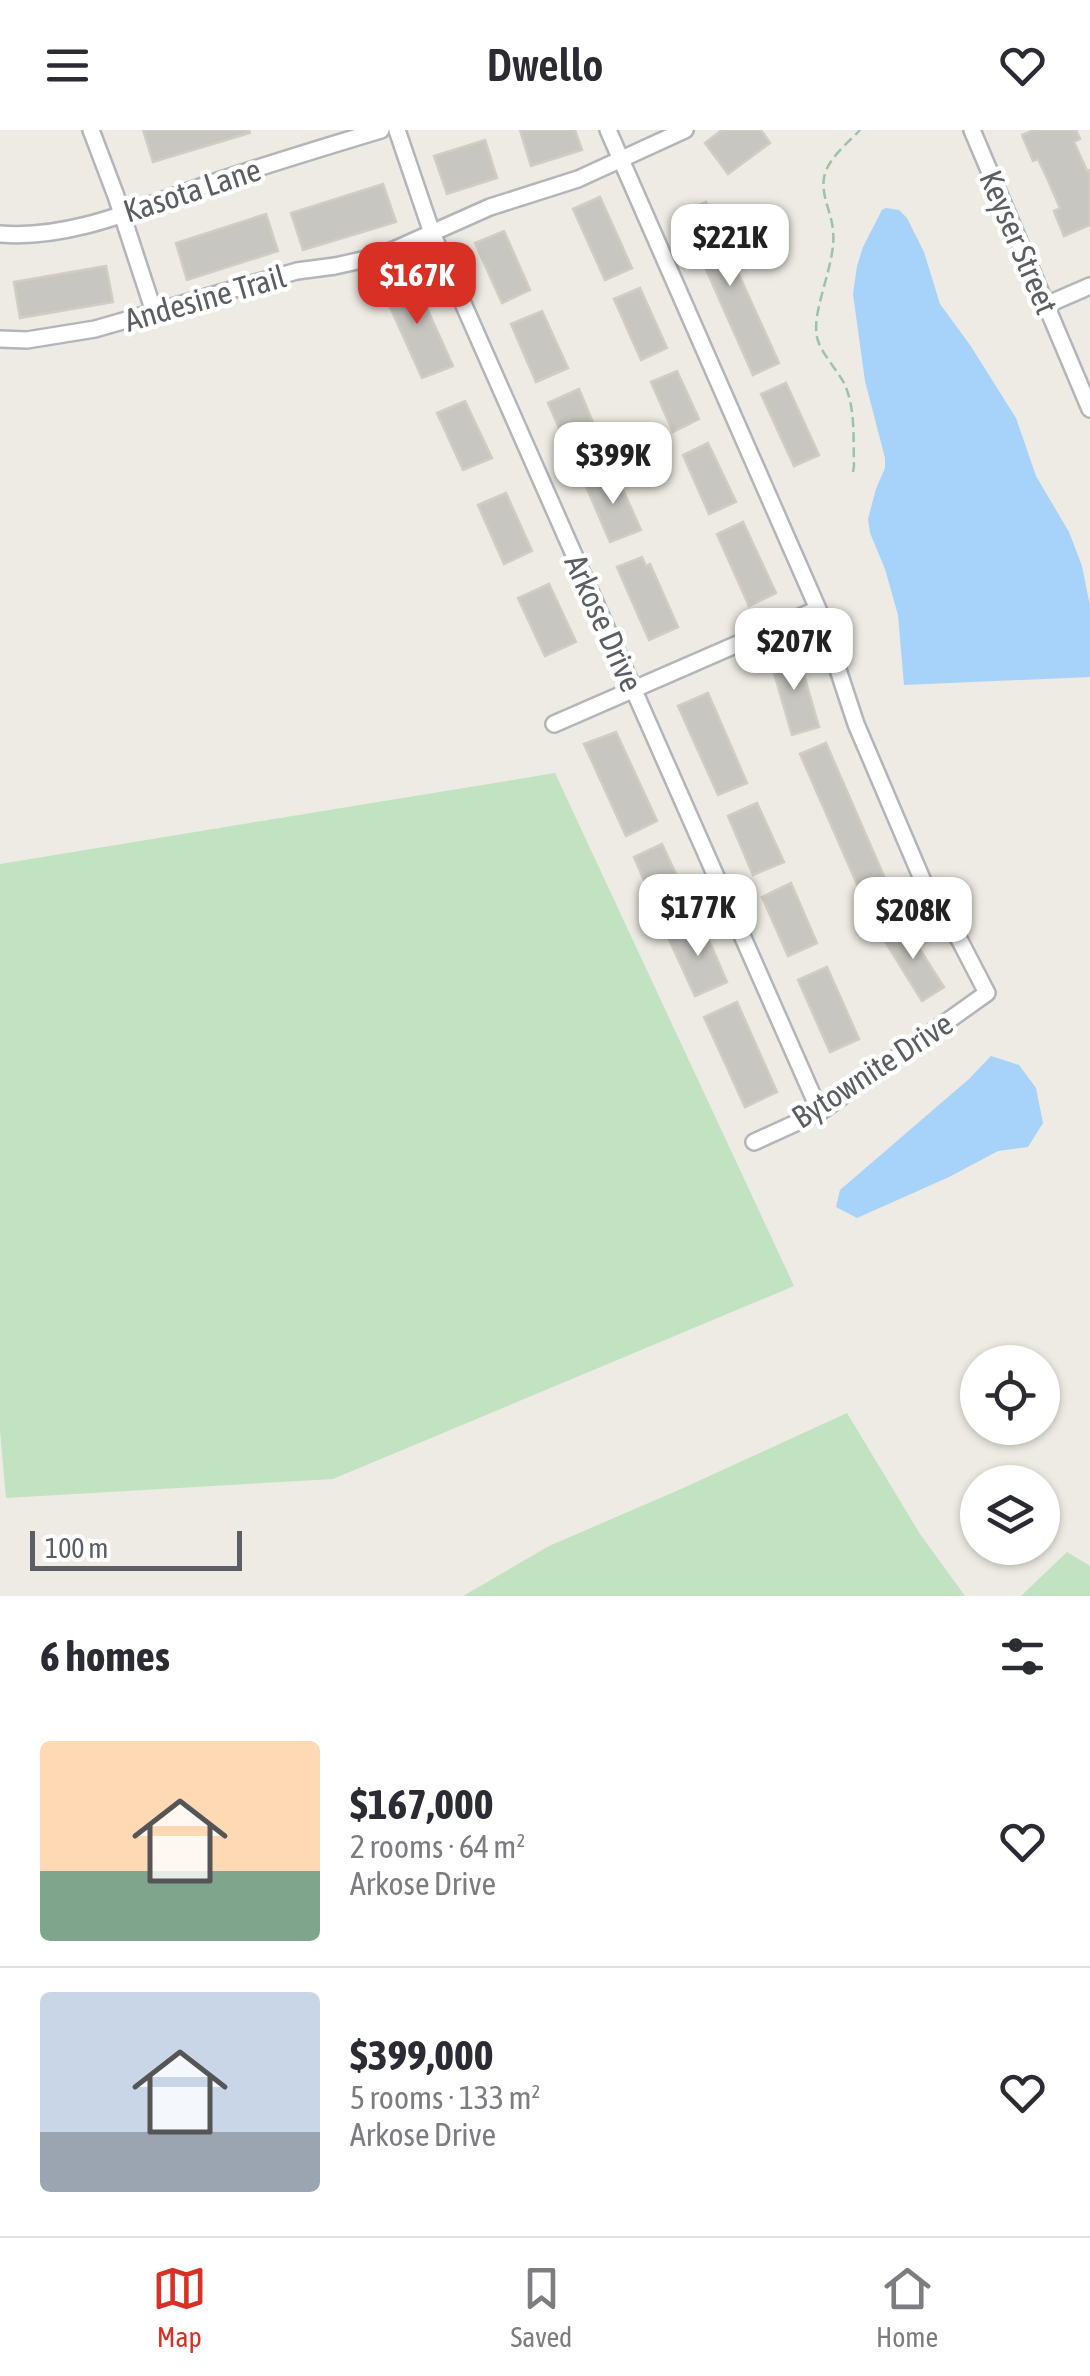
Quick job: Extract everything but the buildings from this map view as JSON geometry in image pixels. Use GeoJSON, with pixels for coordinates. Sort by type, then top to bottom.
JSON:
{"type":"FeatureCollection","features":[{"type":"Feature","properties":{"kind":"street"},"geometry":{"type":"LineString","coordinates":[[91,130],[154,312]]}},
{"type":"Feature","properties":{"kind":"street","name":"Kasota Lane"},"geometry":{"type":"LineString","coordinates":[[0,234],[18,236],[68,229],[381,130]]}},
{"type":"Feature","properties":{"kind":"street","name":"Arkose Drive"},"geometry":{"type":"LineString","coordinates":[[397,130],[432,233],[820,1112]]}},
{"type":"Feature","properties":{"kind":"street"},"geometry":{"type":"LineString","coordinates":[[554,724],[818,609],[608,130]]}},
{"type":"Feature","properties":{"kind":"street","name":"Andesine Trail"},"geometry":{"type":"LineString","coordinates":[[0,339],[27,340],[96,329],[297,270],[380,256],[490,207],[578,180],[684,130]]}},
{"type":"Feature","properties":{"kind":"street","name":"Keyser Street"},"geometry":{"type":"LineString","coordinates":[[972,130],[1090,409]]}},
{"type":"Feature","properties":{"kind":"street"},"geometry":{"type":"LineString","coordinates":[[1046,305],[1090,286]]}},
{"type":"Feature","properties":{"kind":"street","name":"Bytownite Drive"},"geometry":{"type":"LineString","coordinates":[[754,1142],[820,1112],[987,993],[959,939],[934,906],[856,724],[818,609]]}},
{"type":"Feature","properties":{"kind":"path"},"geometry":{"type":"LineString","coordinates":[[852,472],[852,412],[846,387],[816,338],[834,232],[824,198],[824,177],[832,160],[860,130]]}},
{"type":"Feature","properties":{"kind":"green space"},"geometry":{"type":"Polygon","coordinates":[[[555,773],[794,1286],[333,1479],[6,1498],[0,1430],[0,864],[555,773]]]}},
{"type":"Feature","properties":{"kind":"green space"},"geometry":{"type":"Polygon","coordinates":[[[847,1413],[920,1534],[965,1596],[463,1596],[549,1546],[847,1413]]]}},
{"type":"Feature","properties":{"kind":"green space"},"geometry":{"type":"Polygon","coordinates":[[[1067,1552],[1090,1566],[1090,1596],[1021,1596],[1053,1565],[1060,1565],[1067,1552]]]}},
{"type":"Feature","properties":{"kind":"water"},"geometry":{"type":"Polygon","coordinates":[[[886,208],[899,210],[907,218],[924,252],[940,304],[1016,418],[1036,476],[1069,532],[1082,566],[1090,606],[1090,677],[904,685],[898,615],[868,519],[885,458],[865,381],[853,294],[863,247],[886,208]]]}},
{"type":"Feature","properties":{"kind":"water"},"geometry":{"type":"Polygon","coordinates":[[[991,1056],[1019,1065],[1036,1088],[1043,1123],[1028,1147],[998,1151],[857,1218],[836,1207],[840,1190],[991,1056]]]}}]}
